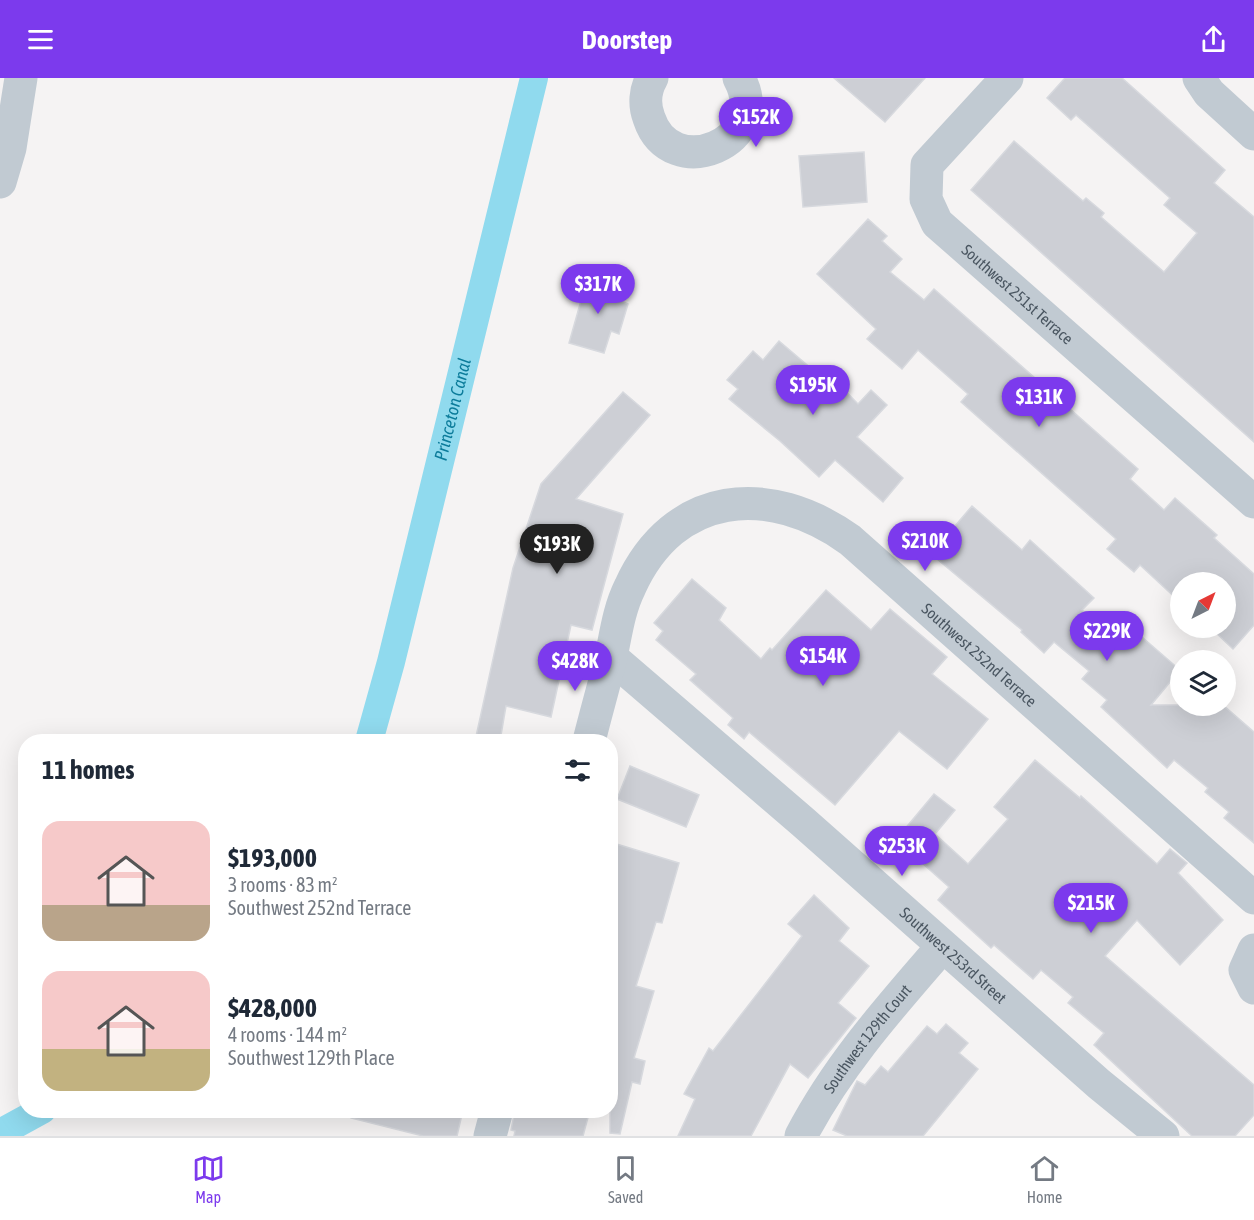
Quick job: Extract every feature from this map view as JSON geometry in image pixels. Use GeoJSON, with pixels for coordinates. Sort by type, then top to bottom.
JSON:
{"type":"FeatureCollection","features":[{"type":"Feature","properties":{"kind":"street"},"geometry":{"type":"LineString","coordinates":[[0,182],[10,148],[21,78]]}},
{"type":"Feature","properties":{"kind":"street"},"geometry":{"type":"LineString","coordinates":[[652,78],[646,97],[651,124],[670,145],[696,152],[723,145],[741,124],[746,98],[739,78]]}},
{"type":"Feature","properties":{"kind":"street","name":"Southwest 251st Terrace"},"geometry":{"type":"LineString","coordinates":[[1007,78],[927,165],[926,199],[937,223],[1254,502]]}},
{"type":"Feature","properties":{"kind":"street"},"geometry":{"type":"LineString","coordinates":[[1199,78],[1209,93],[1254,134]]}},
{"type":"Feature","properties":{"kind":"street","name":"Southwest 252nd Terrace"},"geometry":{"type":"LineString","coordinates":[[591,734],[611,657],[621,607],[630,586],[654,548],[679,525],[697,514],[739,503],[760,503],[810,514],[850,540],[1254,898]]}},
{"type":"Feature","properties":{"kind":"street","name":"Southwest 253rd Street"},"geometry":{"type":"LineString","coordinates":[[611,657],[803,822],[1099,1084],[1163,1136]]}},
{"type":"Feature","properties":{"kind":"street","name":"Southwest 129th Court"},"geometry":{"type":"LineString","coordinates":[[801,1136],[828,1089],[867,1033],[942,947]]}},
{"type":"Feature","properties":{"kind":"street"},"geometry":{"type":"LineString","coordinates":[[1254,950],[1245,970],[1254,988]]}},
{"type":"Feature","properties":{"kind":"street"},"geometry":{"type":"LineString","coordinates":[[490,1136],[495,1118]]}},
{"type":"Feature","properties":{"kind":"building"},"geometry":{"type":"Polygon","coordinates":[[[834,78],[925,78],[885,122],[834,78]]]}},
{"type":"Feature","properties":{"kind":"building"},"geometry":{"type":"Polygon","coordinates":[[[1065,78],[1122,78],[1225,170],[1214,183],[1254,217],[1254,442],[971,190],[1014,141],[1083,201],[1086,198],[1104,213],[1101,217],[1164,272],[1197,233],[1164,205],[1170,198],[1076,115],[1071,120],[1047,98],[1065,78]]]}},
{"type":"Feature","properties":{"kind":"building"},"geometry":{"type":"Polygon","coordinates":[[[864,152],[867,202],[803,207],[799,156],[864,152]]]}},
{"type":"Feature","properties":{"kind":"building"},"geometry":{"type":"Polygon","coordinates":[[[868,219],[887,236],[882,241],[902,259],[890,272],[924,300],[934,289],[1138,469],[1130,479],[1164,510],[1175,498],[1217,535],[1214,538],[1254,574],[1254,625],[1233,649],[1221,638],[1236,638],[1236,572],[1170,572],[1170,593],[1140,565],[1134,572],[1107,549],[1116,539],[961,402],[968,394],[918,350],[902,369],[867,339],[876,329],[817,274],[868,219]]]}},
{"type":"Feature","properties":{"kind":"building"},"geometry":{"type":"Polygon","coordinates":[[[588,276],[623,286],[619,300],[628,304],[619,334],[611,331],[604,353],[569,343],[588,276]]]}},
{"type":"Feature","properties":{"kind":"building"},"geometry":{"type":"Polygon","coordinates":[[[779,341],[819,375],[825,370],[858,404],[871,390],[887,405],[857,437],[903,478],[883,502],[835,460],[819,477],[729,399],[738,389],[727,380],[753,351],[763,360],[779,341]]]}},
{"type":"Feature","properties":{"kind":"building"},"geometry":{"type":"Polygon","coordinates":[[[623,392],[650,415],[576,499],[623,514],[592,630],[571,625],[551,717],[506,706],[501,734],[477,734],[513,568],[541,484],[623,392]]]}},
{"type":"Feature","properties":{"kind":"building"},"geometry":{"type":"Polygon","coordinates":[[[972,506],[1022,550],[1030,540],[1094,598],[1082,610],[1116,638],[1127,624],[1170,661],[1170,682],[1151,705],[1170,705],[1170,716],[1236,716],[1254,732],[1254,843],[1224,818],[1229,812],[1205,792],[1208,788],[1174,760],[1167,768],[1101,707],[1107,700],[1082,679],[1089,671],[1054,642],[1044,653],[1021,632],[1022,630],[931,554],[972,506]]]}},
{"type":"Feature","properties":{"kind":"building"},"geometry":{"type":"Polygon","coordinates":[[[692,579],[726,608],[719,620],[761,659],[770,648],[772,650],[826,590],[871,630],[890,609],[947,657],[932,674],[988,719],[947,769],[899,731],[835,805],[749,732],[744,739],[728,725],[733,718],[690,680],[696,674],[656,640],[663,631],[654,623],[692,579]]]}},
{"type":"Feature","properties":{"kind":"building"},"geometry":{"type":"Polygon","coordinates":[[[1035,760],[1080,798],[1081,796],[1157,864],[1170,849],[1187,863],[1178,873],[1223,920],[1180,965],[1137,920],[1105,956],[1254,1085],[1254,1115],[1235,1136],[1192,1136],[1094,1045],[1104,1033],[1068,1003],[1073,997],[1041,970],[1033,979],[994,945],[991,948],[938,900],[949,887],[904,847],[908,843],[899,836],[934,794],[955,810],[935,834],[968,864],[1008,819],[994,807],[1035,760]]]}},
{"type":"Feature","properties":{"kind":"building"},"geometry":{"type":"Polygon","coordinates":[[[630,766],[699,795],[686,827],[618,799],[630,766]]]}},
{"type":"Feature","properties":{"kind":"building"},"geometry":{"type":"Polygon","coordinates":[[[618,844],[679,863],[662,923],[656,922],[636,986],[654,991],[634,1058],[645,1061],[640,1084],[632,1082],[620,1134],[610,1133],[610,1118],[618,1118],[618,844]]]}},
{"type":"Feature","properties":{"kind":"building"},"geometry":{"type":"Polygon","coordinates":[[[814,895],[849,928],[839,941],[869,966],[838,1003],[856,1018],[808,1078],[790,1064],[751,1136],[678,1136],[695,1099],[684,1094],[709,1048],[713,1051],[802,936],[788,924],[814,895]]]}},
{"type":"Feature","properties":{"kind":"building"},"geometry":{"type":"Polygon","coordinates":[[[946,1024],[968,1043],[959,1053],[978,1069],[923,1136],[847,1136],[833,1130],[857,1081],[865,1085],[881,1066],[888,1072],[927,1026],[937,1034],[946,1024]]]}},
{"type":"Feature","properties":{"kind":"building"},"geometry":{"type":"Polygon","coordinates":[[[351,1118],[461,1118],[457,1136],[423,1136],[351,1118]]]}},
{"type":"Feature","properties":{"kind":"building"},"geometry":{"type":"Polygon","coordinates":[[[513,1118],[588,1118],[583,1136],[514,1136],[515,1131],[511,1130],[513,1118]]]}},
{"type":"Feature","properties":{"kind":"waterway","name":"Princeton Canal"},"geometry":{"type":"LineString","coordinates":[[371,734],[391,662],[534,78]]}},
{"type":"Feature","properties":{"kind":"waterway","name":"Princeton Canal"},"geometry":{"type":"LineString","coordinates":[[0,1133],[27,1118]]}}]}
